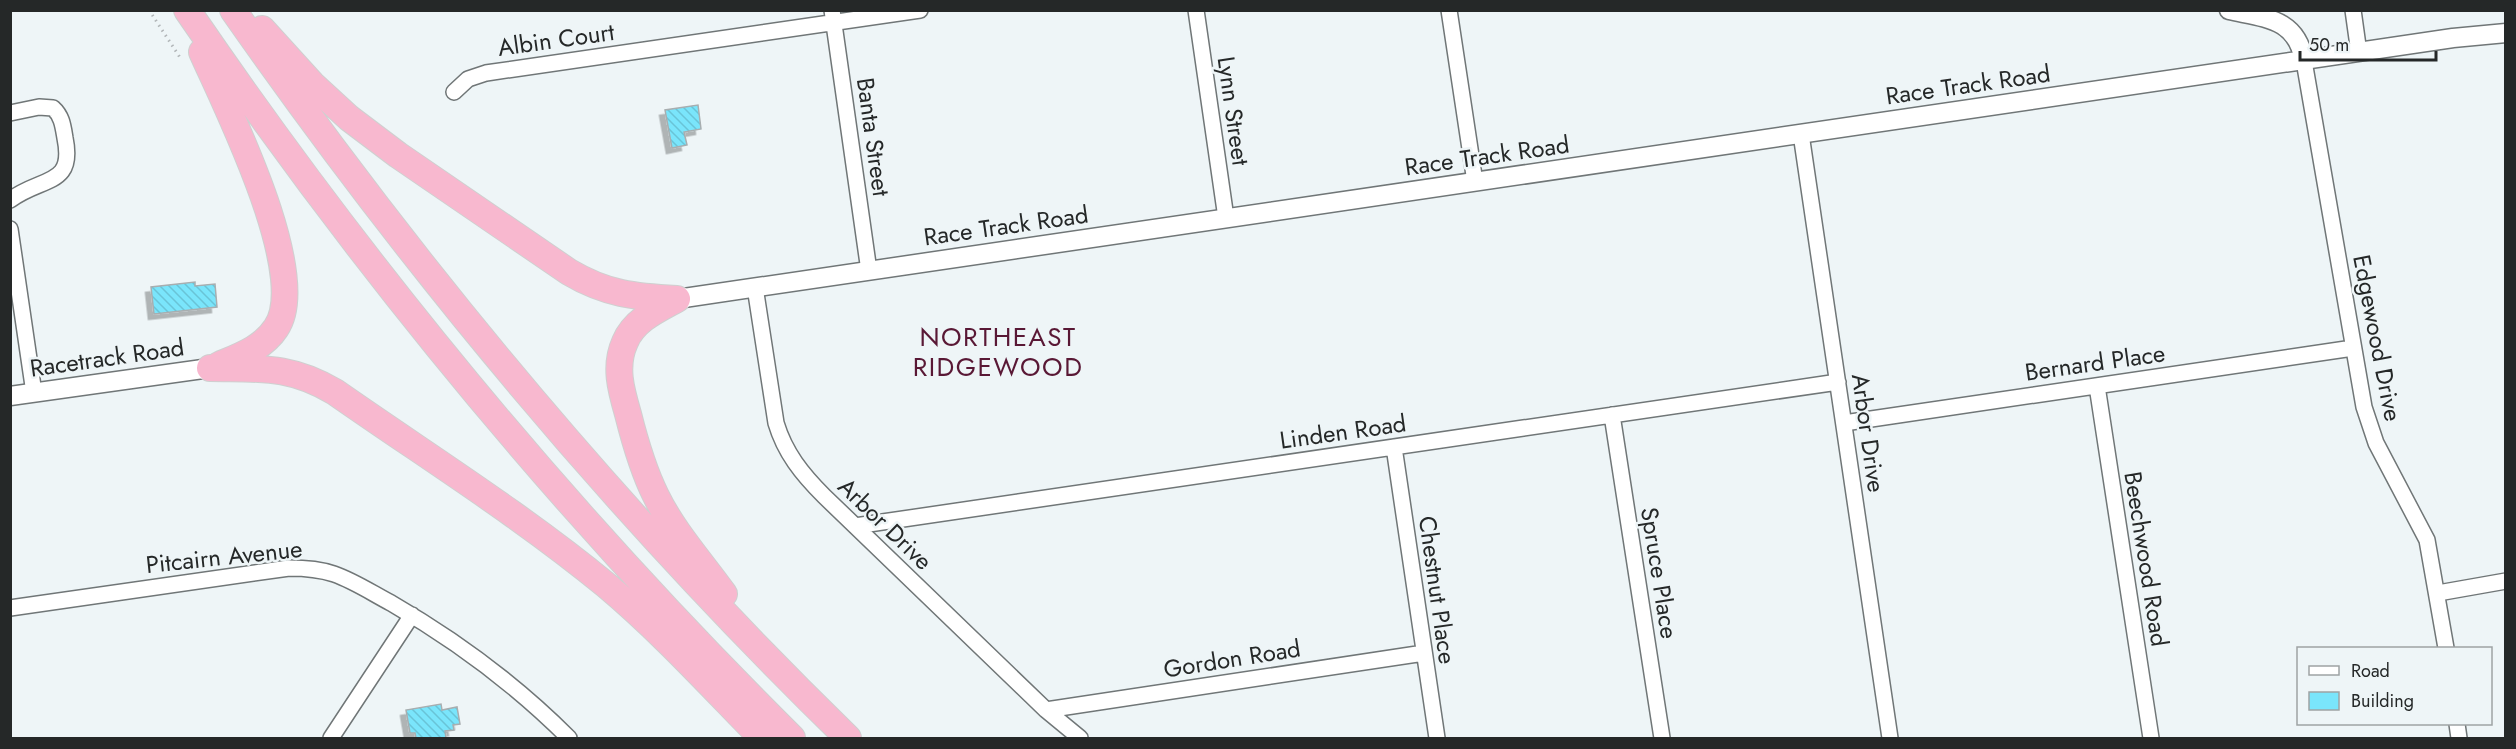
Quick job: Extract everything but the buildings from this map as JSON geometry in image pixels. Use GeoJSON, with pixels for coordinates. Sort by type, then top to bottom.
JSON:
{"type":"FeatureCollection","features":[{"type":"Feature","properties":{"kind":"highway"},"geometry":{"type":"LineString","coordinates":[[185,10],[253,168],[281,258],[286,285],[281,319],[268,337],[249,352],[210,368]]}},
{"type":"Feature","properties":{"kind":"highway"},"geometry":{"type":"LineString","coordinates":[[185,10],[334,215],[502,426],[665,609],[792,738]]}},
{"type":"Feature","properties":{"kind":"highway"},"geometry":{"type":"LineString","coordinates":[[233,10],[345,167],[468,325],[643,527],[780,672],[848,738]]}},
{"type":"Feature","properties":{"kind":"highway"},"geometry":{"type":"LineString","coordinates":[[244,10],[324,96],[349,118],[398,155],[569,272],[598,287],[626,296],[677,299]]}},
{"type":"Feature","properties":{"kind":"highway"},"geometry":{"type":"LineString","coordinates":[[677,299],[640,322],[625,341],[621,353],[619,378],[635,440],[648,479],[664,512],[780,672]]}},
{"type":"Feature","properties":{"kind":"highway"},"geometry":{"type":"LineString","coordinates":[[210,368],[286,370],[310,378],[335,392],[505,511],[604,584],[663,637],[762,738]]}},
{"type":"Feature","properties":{"kind":"street","name":"Albin Court"},"geometry":{"type":"LineString","coordinates":[[454,92],[468,79],[486,73],[832,17],[920,10]]}},
{"type":"Feature","properties":{"kind":"street","name":"Lynn Street"},"geometry":{"type":"LineString","coordinates":[[1196,10],[1226,218]]}},
{"type":"Feature","properties":{"kind":"street"},"geometry":{"type":"LineString","coordinates":[[1449,10],[1475,182]]}},
{"type":"Feature","properties":{"kind":"street"},"geometry":{"type":"LineString","coordinates":[[2229,10],[2266,18],[2285,26],[2297,36],[2304,61]]}},
{"type":"Feature","properties":{"kind":"street"},"geometry":{"type":"LineString","coordinates":[[2353,10],[2359,53]]}},
{"type":"Feature","properties":{"kind":"street","name":"Banta Street"},"geometry":{"type":"LineString","coordinates":[[832,17],[869,271]]}},
{"type":"Feature","properties":{"kind":"street","name":"Race Track Road"},"geometry":{"type":"LineString","coordinates":[[677,299],[2474,35],[2505,33]]}},
{"type":"Feature","properties":{"kind":"street","name":"Edgewood Drive"},"geometry":{"type":"LineString","coordinates":[[2304,61],[2364,407],[2376,443],[2427,540],[2446,647]]}},
{"type":"Feature","properties":{"kind":"street"},"geometry":{"type":"LineString","coordinates":[[10,113],[39,107],[53,108],[61,119],[68,153],[66,168],[62,173],[34,185],[10,200]]}},
{"type":"Feature","properties":{"kind":"street","name":"Arbor Drive"},"geometry":{"type":"LineString","coordinates":[[1802,134],[1890,738]]}},
{"type":"Feature","properties":{"kind":"street"},"geometry":{"type":"LineString","coordinates":[[10,229],[34,393]]}},
{"type":"Feature","properties":{"kind":"street","name":"Arbor Drive"},"geometry":{"type":"LineString","coordinates":[[755,288],[772,409],[781,438],[797,468],[1046,710],[1080,738]]}},
{"type":"Feature","properties":{"kind":"street","name":"Bernard Place"},"geometry":{"type":"LineString","coordinates":[[1844,423],[2353,348]]}},
{"type":"Feature","properties":{"kind":"street","name":"Racetrack Road"},"geometry":{"type":"LineString","coordinates":[[10,396],[210,368]]}},
{"type":"Feature","properties":{"kind":"street","name":"Linden Road"},"geometry":{"type":"LineString","coordinates":[[855,526],[1838,382]]}},
{"type":"Feature","properties":{"kind":"street","name":"Beechwood Road"},"geometry":{"type":"LineString","coordinates":[[2097,386],[2151,738]]}},
{"type":"Feature","properties":{"kind":"street","name":"Spruce Place"},"geometry":{"type":"LineString","coordinates":[[1612,415],[1662,738]]}},
{"type":"Feature","properties":{"kind":"street","name":"Chestnut Place"},"geometry":{"type":"LineString","coordinates":[[1394,447],[1437,738]]}},
{"type":"Feature","properties":{"kind":"street","name":"Pitcairn Avenue"},"geometry":{"type":"LineString","coordinates":[[10,608],[289,568],[311,569],[333,574],[354,582],[463,647],[536,705],[569,738]]}},
{"type":"Feature","properties":{"kind":"street"},"geometry":{"type":"LineString","coordinates":[[2438,593],[2505,581]]}},
{"type":"Feature","properties":{"kind":"street"},"geometry":{"type":"LineString","coordinates":[[331,738],[412,615]]}},
{"type":"Feature","properties":{"kind":"street","name":"Gordon Road"},"geometry":{"type":"LineString","coordinates":[[1046,710],[1424,653]]}},
{"type":"Feature","properties":{"kind":"path"},"geometry":{"type":"LineString","coordinates":[[149,10],[186,67]]}},
{"type":"Feature","properties":{"kind":"district","name":"NORTHEAST RIDGEWOOD"},"geometry":{"type":"Point","coordinates":[998,352]}}]}
